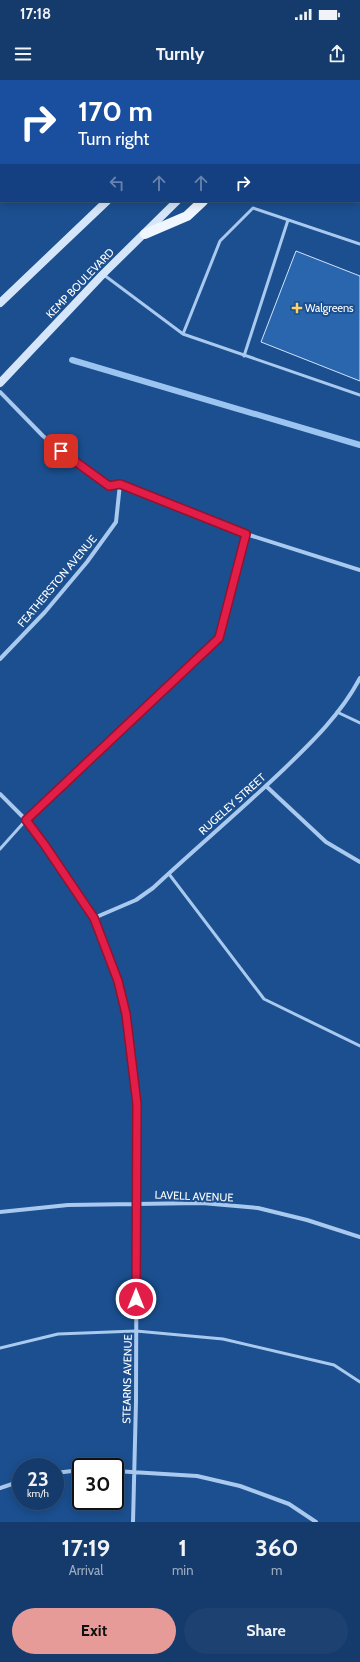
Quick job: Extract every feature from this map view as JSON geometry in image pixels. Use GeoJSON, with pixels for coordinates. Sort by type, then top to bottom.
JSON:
{"type":"FeatureCollection","features":[{"type":"Feature","properties":{"kind":"main road"},"geometry":{"type":"LineString","coordinates":[[0,303],[106,202]]}},
{"type":"Feature","properties":{"kind":"main road","name":"KEMP BOULEVARD"},"geometry":{"type":"LineString","coordinates":[[0,383],[103,274],[176,202]]}},
{"type":"Feature","properties":{"kind":"main road"},"geometry":{"type":"LineString","coordinates":[[145,234],[187,216],[202,202]]}},
{"type":"Feature","properties":{"kind":"street"},"geometry":{"type":"LineString","coordinates":[[0,392],[43,436],[70,458],[109,486],[120,484],[246,534],[360,570]]}},
{"type":"Feature","properties":{"kind":"street","name":"FEATHERSTON AVENUE"},"geometry":{"type":"LineString","coordinates":[[0,659],[45,612],[87,562],[116,522],[120,484]]}},
{"type":"Feature","properties":{"kind":"street","name":"RUGELEY STREET"},"geometry":{"type":"LineString","coordinates":[[94,918],[136,900],[169,874],[266,786],[318,736],[337,712],[360,678]]}},
{"type":"Feature","properties":{"kind":"street"},"geometry":{"type":"LineString","coordinates":[[266,786],[326,842],[360,862]]}},
{"type":"Feature","properties":{"kind":"street","name":"STEARNS AVENUE"},"geometry":{"type":"LineString","coordinates":[[0,794],[26,820],[94,918],[118,981],[126,1014],[137,1104],[136,1401],[133,1472],[133,1522]]}},
{"type":"Feature","properties":{"kind":"street","name":"LAVELL AVENUE"},"geometry":{"type":"LineString","coordinates":[[0,1212],[68,1205],[202,1203],[258,1208],[307,1220],[360,1237]]}},
{"type":"Feature","properties":{"kind":"street"},"geometry":{"type":"LineString","coordinates":[[124,1472],[197,1476],[240,1486],[289,1504],[316,1522]]}},
{"type":"Feature","properties":{"kind":"street"},"geometry":{"type":"LineString","coordinates":[[0,1488],[12,1483]]}},
{"type":"Feature","properties":{"kind":"lane"},"geometry":{"type":"LineString","coordinates":[[183,334],[220,241],[253,208],[360,244]]}},
{"type":"Feature","properties":{"kind":"lane"},"geometry":{"type":"LineString","coordinates":[[244,356],[288,220]]}},
{"type":"Feature","properties":{"kind":"lane"},"geometry":{"type":"LineString","coordinates":[[103,274],[183,334],[360,395]]}},
{"type":"Feature","properties":{"kind":"lane"},"geometry":{"type":"LineString","coordinates":[[0,849],[26,820],[219,638],[246,534]]}},
{"type":"Feature","properties":{"kind":"lane"},"geometry":{"type":"LineString","coordinates":[[337,712],[360,723]]}},
{"type":"Feature","properties":{"kind":"lane"},"geometry":{"type":"LineString","coordinates":[[169,874],[264,999],[360,1046]]}},
{"type":"Feature","properties":{"kind":"lane"},"geometry":{"type":"LineString","coordinates":[[0,1348],[58,1334],[136,1331],[223,1339],[334,1365],[360,1382]]}},
{"type":"Feature","properties":{"kind":"building","name":"Walgreens"},"geometry":{"type":"Polygon","coordinates":[[[296,251],[360,276],[360,381],[261,342],[296,251]]]}},
{"type":"Feature","properties":{"kind":"waterway"},"geometry":{"type":"LineString","coordinates":[[72,360],[360,445]]}},
{"type":"Feature","properties":{"kind":"place","name":"Walgreens"},"geometry":{"type":"Point","coordinates":[297,308]}},
{"type":"Feature","properties":{"kind":"route"},"geometry":{"type":"LineString","coordinates":[[61,451],[109,486],[120,484],[246,534],[219,638],[26,820],[94,918],[118,981],[126,1014],[137,1104],[136,1299]]}}]}
